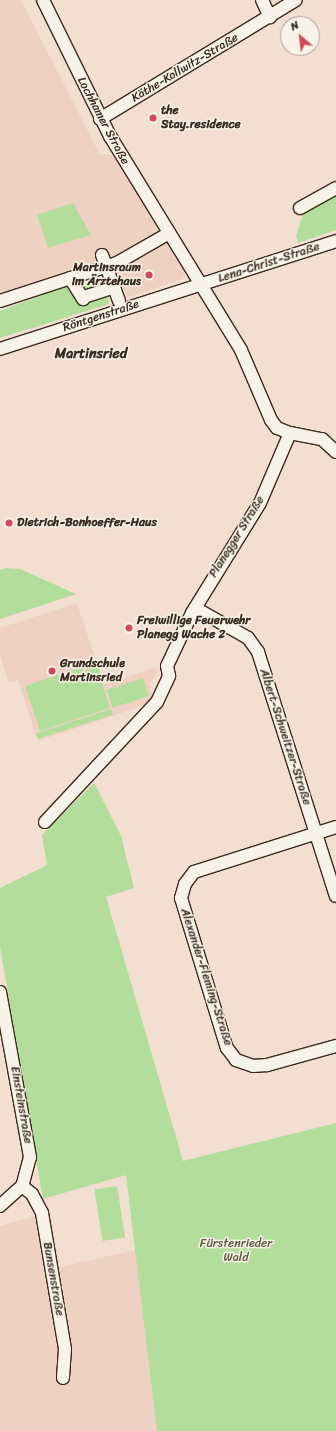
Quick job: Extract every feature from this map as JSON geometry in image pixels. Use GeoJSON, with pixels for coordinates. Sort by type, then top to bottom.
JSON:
{"type":"FeatureCollection","features":[{"type":"Feature","properties":{"kind":"street","name":"Lochhamer Straße"},"geometry":{"type":"LineString","coordinates":[[43,0],[100,119],[168,237]]}},
{"type":"Feature","properties":{"kind":"street"},"geometry":{"type":"LineString","coordinates":[[262,0],[270,17]]}},
{"type":"Feature","properties":{"kind":"street","name":"Käthe-Kollwitz-Straße"},"geometry":{"type":"LineString","coordinates":[[100,119],[296,0]]}},
{"type":"Feature","properties":{"kind":"street"},"geometry":{"type":"LineString","coordinates":[[300,208],[336,188]]}},
{"type":"Feature","properties":{"kind":"street"},"geometry":{"type":"LineString","coordinates":[[0,301],[43,290],[141,242],[168,237],[202,284],[241,350],[271,420],[277,428],[290,432],[315,436],[336,452]]}},
{"type":"Feature","properties":{"kind":"street","name":"Lena-Christ-Straße"},"geometry":{"type":"LineString","coordinates":[[202,284],[336,241]]}},
{"type":"Feature","properties":{"kind":"street"},"geometry":{"type":"LineString","coordinates":[[104,261],[118,301]]}},
{"type":"Feature","properties":{"kind":"street"},"geometry":{"type":"LineString","coordinates":[[61,280],[84,298],[114,287]]}},
{"type":"Feature","properties":{"kind":"street","name":"Röntgenstraße"},"geometry":{"type":"LineString","coordinates":[[0,349],[202,284]]}},
{"type":"Feature","properties":{"kind":"street","name":"Planegger Straße"},"geometry":{"type":"LineString","coordinates":[[45,822],[157,702],[169,676],[167,666],[195,608],[260,503],[290,432]]}},
{"type":"Feature","properties":{"kind":"street","name":"Albert-Schweitzer-Straße"},"geometry":{"type":"LineString","coordinates":[[195,608],[248,638],[258,652],[336,896]]}},
{"type":"Feature","properties":{"kind":"street","name":"Alexander-Fleming-Straße"},"geometry":{"type":"LineString","coordinates":[[336,827],[194,872],[185,884],[181,898],[227,1048],[236,1060],[253,1066],[267,1065],[336,1046]]}},
{"type":"Feature","properties":{"kind":"street","name":"Einsteinstraße"},"geometry":{"type":"LineString","coordinates":[[0,992],[30,1157],[22,1186]]}},
{"type":"Feature","properties":{"kind":"street"},"geometry":{"type":"LineString","coordinates":[[0,1206],[22,1186]]}},
{"type":"Feature","properties":{"kind":"street","name":"Bunsenstraße"},"geometry":{"type":"LineString","coordinates":[[22,1186],[32,1194],[41,1211],[65,1349],[63,1378]]}},
{"type":"Feature","properties":{"kind":"shaded area"},"geometry":{"type":"Polygon","coordinates":[[[0,0],[21,0],[100,155],[116,155],[185,271],[183,279],[126,298],[116,269],[106,258],[0,293],[0,0]]]}},
{"type":"Feature","properties":{"kind":"shaded area","name":"Grundschule Martinsried"},"geometry":{"type":"Polygon","coordinates":[[[77,603],[104,684],[155,668],[158,674],[149,683],[155,702],[38,741],[18,680],[9,683],[0,656],[0,628],[77,603]]]}},
{"type":"Feature","properties":{"kind":"shaded area"},"geometry":{"type":"Polygon","coordinates":[[[50,1212],[60,1267],[136,1250],[157,1431],[0,1431],[0,1226],[50,1212]]]}},
{"type":"Feature","properties":{"kind":"green space"},"geometry":{"type":"Polygon","coordinates":[[[336,193],[336,230],[298,243],[296,236],[304,211],[336,193]]]}},
{"type":"Feature","properties":{"kind":"green space"},"geometry":{"type":"Polygon","coordinates":[[[73,203],[91,235],[48,248],[37,215],[73,203]]]}},
{"type":"Feature","properties":{"kind":"green space"},"geometry":{"type":"Polygon","coordinates":[[[93,278],[97,289],[85,295],[79,288],[93,278]]]}},
{"type":"Feature","properties":{"kind":"green space"},"geometry":{"type":"Polygon","coordinates":[[[71,284],[83,299],[108,295],[109,304],[0,338],[0,311],[71,284]]]}},
{"type":"Feature","properties":{"kind":"green space"},"geometry":{"type":"Polygon","coordinates":[[[6,568],[20,569],[76,594],[0,619],[0,570],[6,568]]]}},
{"type":"Feature","properties":{"kind":"green space"},"geometry":{"type":"Polygon","coordinates":[[[90,665],[96,665],[100,669],[100,675],[96,679],[90,679],[86,675],[86,669],[90,665]]]}},
{"type":"Feature","properties":{"kind":"green space"},"geometry":{"type":"Polygon","coordinates":[[[82,667],[86,677],[101,680],[110,708],[40,731],[25,686],[82,667]]]}},
{"type":"Feature","properties":{"kind":"green space"},"geometry":{"type":"Polygon","coordinates":[[[143,678],[149,696],[113,708],[107,690],[143,678]]]}},
{"type":"Feature","properties":{"kind":"green space"},"geometry":{"type":"Polygon","coordinates":[[[111,709],[113,715],[38,739],[36,733],[111,709]]]}},
{"type":"Feature","properties":{"kind":"green space","name":"Fürstenrieder Wald"},"geometry":{"type":"Polygon","coordinates":[[[94,783],[121,836],[134,888],[106,897],[183,1161],[336,1123],[336,1431],[157,1431],[126,1175],[43,1199],[0,947],[0,888],[47,865],[42,835],[94,783]]]}},
{"type":"Feature","properties":{"kind":"green space"},"geometry":{"type":"Polygon","coordinates":[[[117,1186],[125,1237],[102,1241],[94,1190],[117,1186]]]}},
{"type":"Feature","properties":{"kind":"place","name":"the Stay.residence"},"geometry":{"type":"Point","coordinates":[153,118]}},
{"type":"Feature","properties":{"kind":"place","name":"Martinsraum im Ärztehaus"},"geometry":{"type":"Point","coordinates":[149,275]}},
{"type":"Feature","properties":{"kind":"place","name":"Dietrich-Bonhoeffer-Haus"},"geometry":{"type":"Point","coordinates":[9,523]}},
{"type":"Feature","properties":{"kind":"place","name":"Freiwillige Feuerwehr Planegg Wache 2"},"geometry":{"type":"Point","coordinates":[129,628]}},
{"type":"Feature","properties":{"kind":"place","name":"Grundschule Martinsried"},"geometry":{"type":"Point","coordinates":[52,671]}},
{"type":"Feature","properties":{"kind":"district","name":"Martinsried"},"geometry":{"type":"Point","coordinates":[91,354]}}]}
